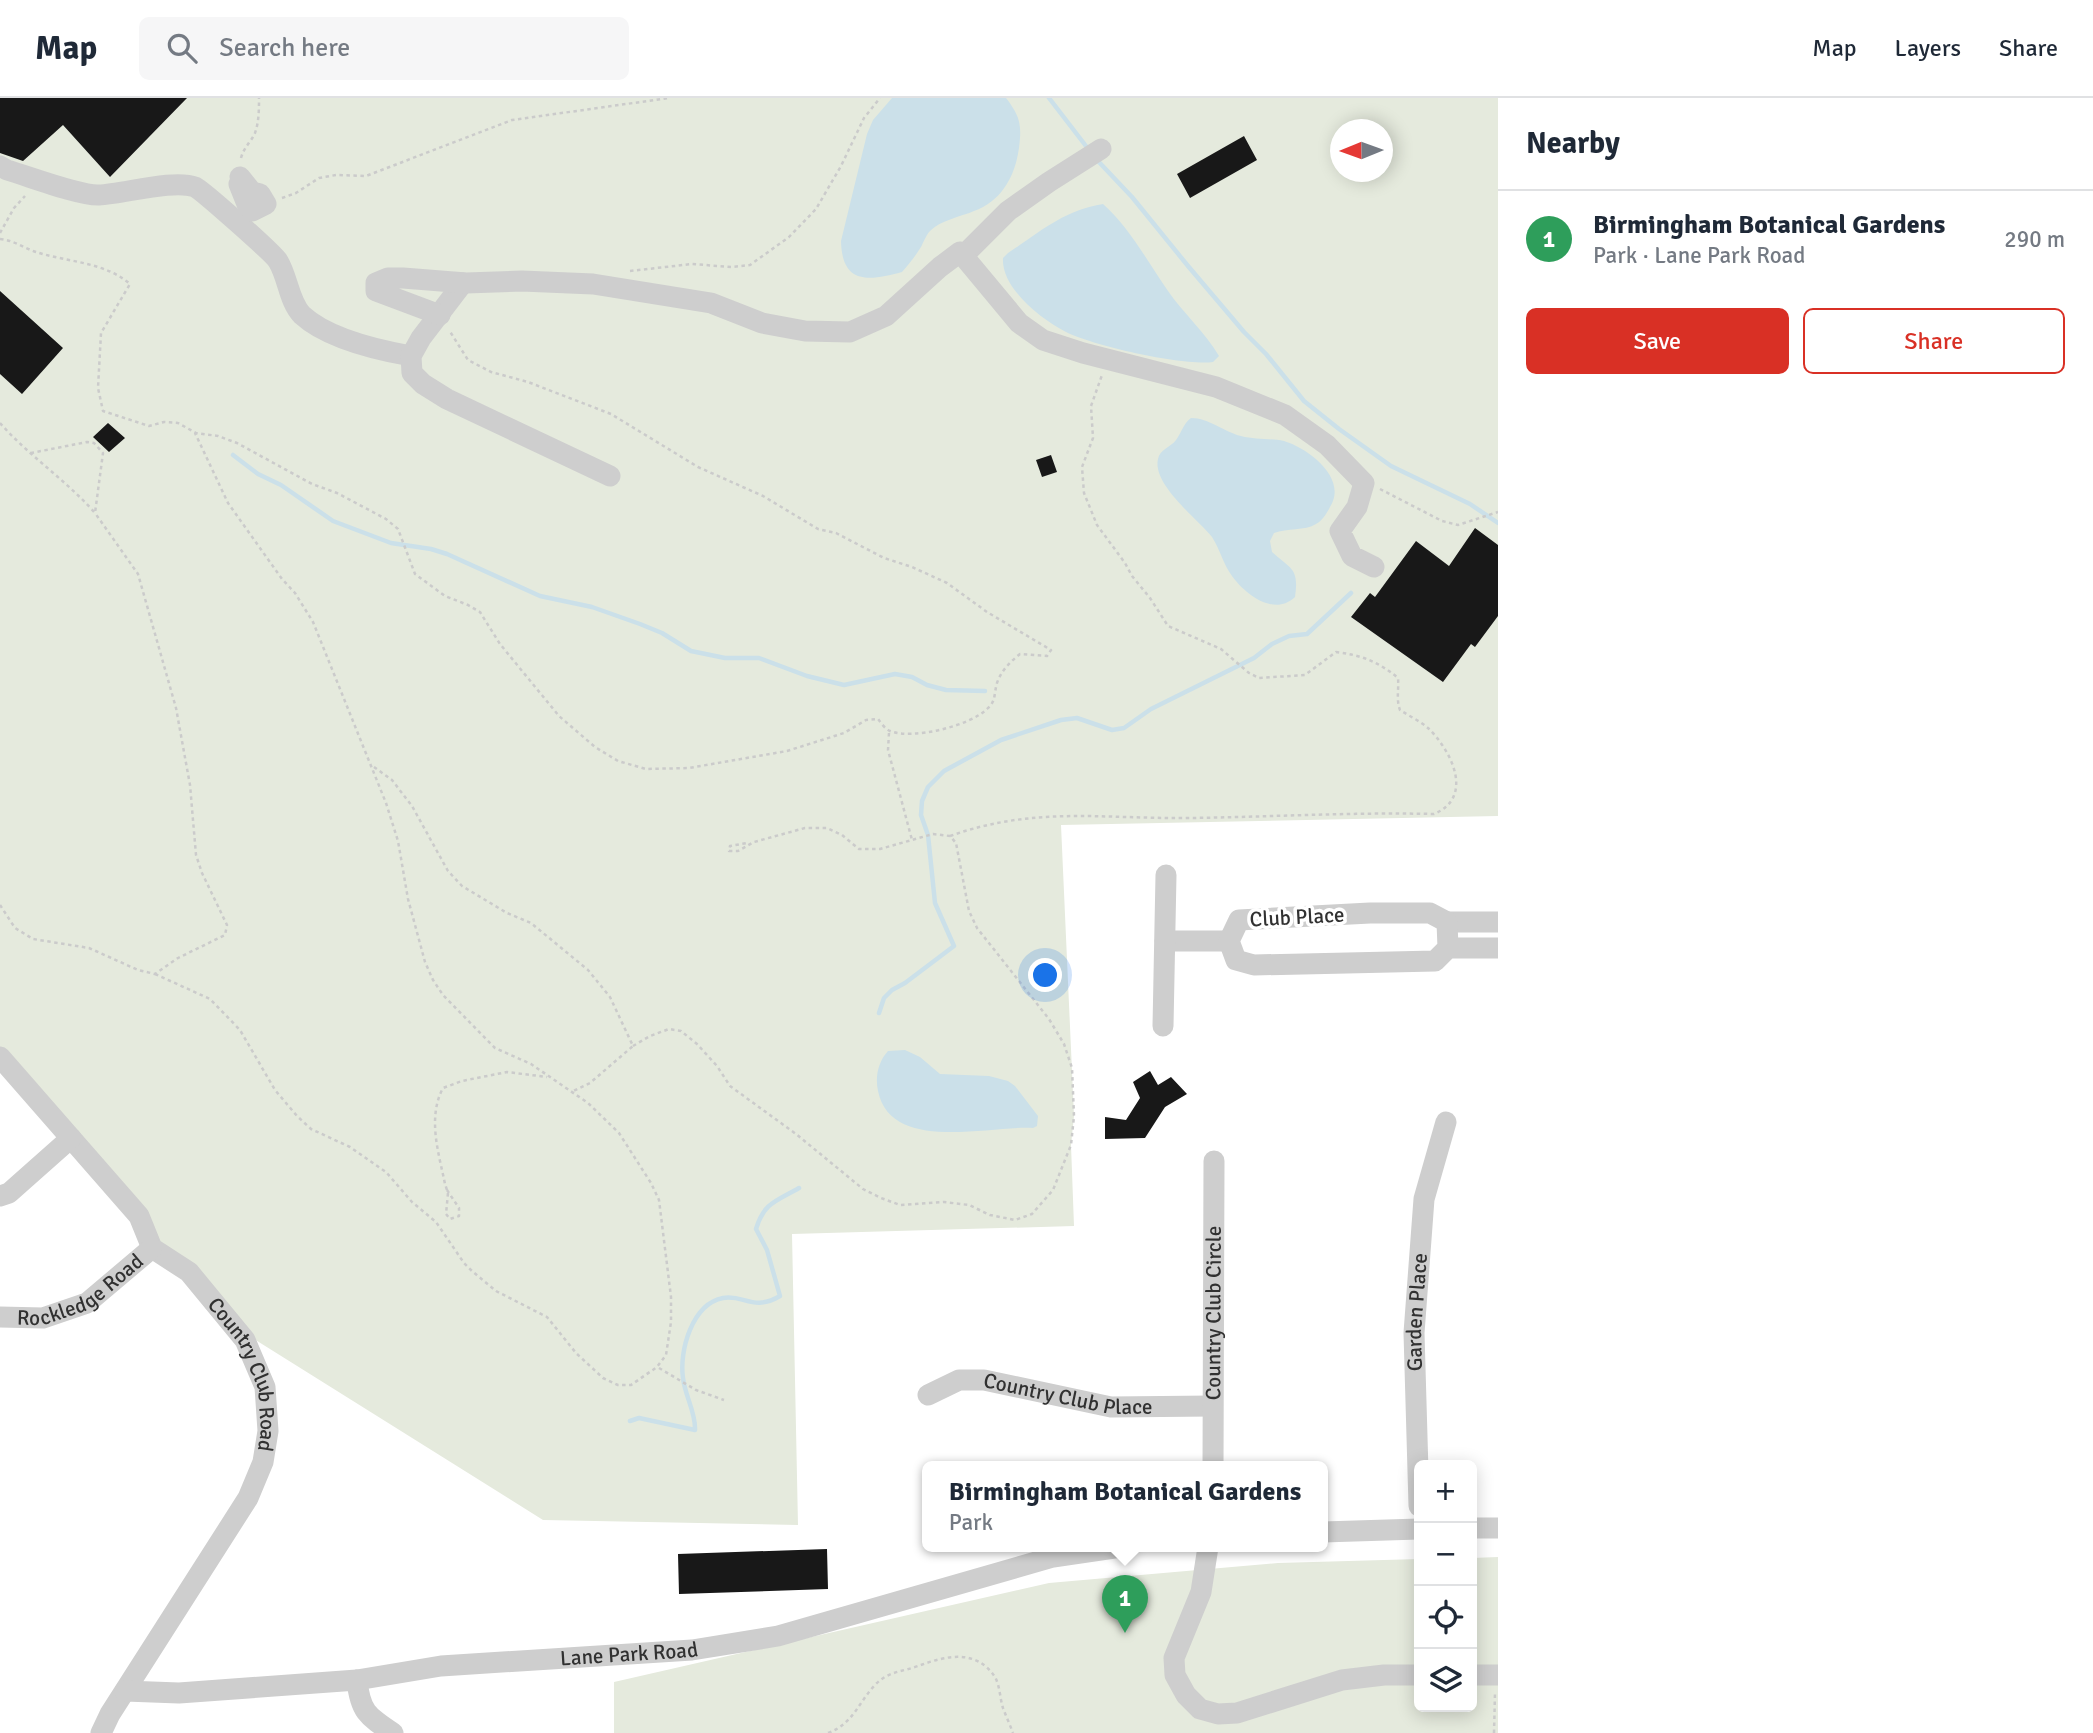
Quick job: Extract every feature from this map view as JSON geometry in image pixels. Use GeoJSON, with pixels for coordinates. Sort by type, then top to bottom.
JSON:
{"type":"FeatureCollection","features":[{"type":"Feature","properties":{"kind":"street"},"geometry":{"type":"LineString","coordinates":[[963,256],[1008,211],[1049,181],[1101,149]]}},
{"type":"Feature","properties":{"kind":"street"},"geometry":{"type":"LineString","coordinates":[[0,166],[100,195],[168,186],[195,187],[215,201],[278,259],[296,307],[302,315],[341,337],[380,351],[411,356]]}},
{"type":"Feature","properties":{"kind":"street"},"geometry":{"type":"LineString","coordinates":[[239,180],[252,211],[266,204]]}},
{"type":"Feature","properties":{"kind":"street"},"geometry":{"type":"LineString","coordinates":[[440,315],[376,291],[376,284],[388,278],[463,283],[522,281],[593,284],[711,303],[762,323],[805,331],[850,332],[886,316],[960,252],[1019,323],[1043,340],[1216,387],[1285,415],[1327,445],[1364,483],[1357,507],[1340,531],[1352,556],[1374,567]]}},
{"type":"Feature","properties":{"kind":"street"},"geometry":{"type":"LineString","coordinates":[[463,283],[421,338],[411,356],[412,373],[423,384],[447,399],[610,476]]}},
{"type":"Feature","properties":{"kind":"street"},"geometry":{"type":"LineString","coordinates":[[1163,1026],[1166,874]]}},
{"type":"Feature","properties":{"kind":"street","name":"Club Place"},"geometry":{"type":"LineString","coordinates":[[1494,922],[1447,922],[1430,913],[1239,919],[1229,941],[1236,960],[1254,965],[1435,961],[1448,948],[1494,947]]}},
{"type":"Feature","properties":{"kind":"street"},"geometry":{"type":"LineString","coordinates":[[1447,922],[1448,948]]}},
{"type":"Feature","properties":{"kind":"street"},"geometry":{"type":"LineString","coordinates":[[1494,922],[1494,947]]}},
{"type":"Feature","properties":{"kind":"street"},"geometry":{"type":"LineString","coordinates":[[1165,941],[1229,941]]}},
{"type":"Feature","properties":{"kind":"street"},"geometry":{"type":"LineString","coordinates":[[0,1056],[139,1216],[152,1248]]}},
{"type":"Feature","properties":{"kind":"street","name":"Garden Place"},"geometry":{"type":"LineString","coordinates":[[1418,1460],[1415,1320],[1424,1199],[1446,1122]]}},
{"type":"Feature","properties":{"kind":"street"},"geometry":{"type":"LineString","coordinates":[[0,1196],[9,1193],[71,1138]]}},
{"type":"Feature","properties":{"kind":"street","name":"Country Club Circle"},"geometry":{"type":"LineString","coordinates":[[1213,1461],[1214,1161]]}},
{"type":"Feature","properties":{"kind":"street","name":"Rockledge Road"},"geometry":{"type":"LineString","coordinates":[[0,1317],[43,1318],[87,1303],[152,1248]]}},
{"type":"Feature","properties":{"kind":"street","name":"Country Club Road"},"geometry":{"type":"LineString","coordinates":[[101,1733],[110,1714],[248,1498],[263,1462],[268,1431],[265,1387],[245,1340],[189,1272],[152,1248]]}},
{"type":"Feature","properties":{"kind":"street","name":"Country Club Place"},"geometry":{"type":"LineString","coordinates":[[928,1395],[959,1380],[984,1380],[1111,1407],[1212,1406]]}},
{"type":"Feature","properties":{"kind":"street"},"geometry":{"type":"LineString","coordinates":[[1477,1528],[1498,1528]]}},
{"type":"Feature","properties":{"kind":"street"},"geometry":{"type":"LineString","coordinates":[[1328,1531],[1414,1530]]}},
{"type":"Feature","properties":{"kind":"street","name":"Lane Park Road"},"geometry":{"type":"LineString","coordinates":[[125,1691],[179,1693],[357,1680],[441,1666],[692,1650],[778,1636],[1053,1557],[1087,1552]]}},
{"type":"Feature","properties":{"kind":"street"},"geometry":{"type":"LineString","coordinates":[[1207,1552],[1201,1592],[1174,1658],[1175,1675],[1186,1695],[1200,1709],[1218,1714],[1237,1713],[1342,1680],[1414,1675]]}},
{"type":"Feature","properties":{"kind":"street"},"geometry":{"type":"LineString","coordinates":[[1477,1675],[1498,1675]]}},
{"type":"Feature","properties":{"kind":"street"},"geometry":{"type":"LineString","coordinates":[[357,1680],[359,1701],[368,1716],[393,1733]]}},
{"type":"Feature","properties":{"kind":"path"},"geometry":{"type":"LineString","coordinates":[[239,180],[243,149],[254,135],[258,122],[259,98]]}},
{"type":"Feature","properties":{"kind":"path"},"geometry":{"type":"LineString","coordinates":[[266,204],[296,192],[319,178],[336,175],[366,176],[512,120],[669,98]]}},
{"type":"Feature","properties":{"kind":"path"},"geometry":{"type":"LineString","coordinates":[[621,272],[692,264],[732,267],[750,265],[789,237],[816,209],[864,118],[880,98]]}},
{"type":"Feature","properties":{"kind":"path"},"geometry":{"type":"LineString","coordinates":[[0,233],[22,198],[33,194],[46,181]]}},
{"type":"Feature","properties":{"kind":"path"},"geometry":{"type":"LineString","coordinates":[[0,239],[54,258],[98,266],[121,276],[130,284],[101,333],[98,388],[103,411],[149,426],[164,422],[178,423],[194,432],[237,443],[312,484],[363,506],[398,529],[415,575],[445,596],[480,612],[507,653],[559,716],[595,747],[618,761],[646,769],[689,768],[758,757],[844,733],[866,720],[878,719],[888,730],[903,733],[948,728],[972,719],[987,709],[995,700],[1002,673],[1020,653],[1047,656],[1051,650],[987,612],[947,583],[884,558],[836,533],[818,529],[763,496],[698,467],[611,414],[528,382],[491,372],[468,360],[440,315]]}},
{"type":"Feature","properties":{"kind":"path"},"geometry":{"type":"LineString","coordinates":[[747,843],[730,846],[729,851],[738,851],[754,842],[805,828],[827,828],[842,835],[859,849],[880,849],[933,834],[950,836],[976,826],[1025,817],[1073,814],[1185,818],[1433,814],[1444,809],[1452,799],[1457,785],[1456,771],[1448,755],[1427,727],[1400,710],[1397,701],[1398,678],[1374,661],[1363,656],[1336,652],[1305,675],[1259,678],[1211,644],[1181,634],[1168,626],[1097,525],[1084,493],[1082,467],[1093,438],[1091,406],[1111,360]]}},
{"type":"Feature","properties":{"kind":"path"},"geometry":{"type":"LineString","coordinates":[[0,423],[95,513],[138,575],[176,708],[190,785],[196,855],[227,925],[225,935],[178,958],[155,974]]}},
{"type":"Feature","properties":{"kind":"path"},"geometry":{"type":"LineString","coordinates":[[0,905],[15,928],[33,939],[89,948],[210,999],[240,1030],[275,1090],[297,1116],[312,1129],[350,1147],[386,1172],[412,1202],[436,1222],[464,1263],[496,1292],[547,1317],[587,1364],[603,1378],[618,1385],[631,1385],[657,1367],[666,1355],[671,1297],[659,1200],[651,1183],[619,1133],[588,1103],[531,1064],[495,1048],[443,995],[433,980],[408,899],[398,841],[372,765],[313,622],[295,593],[228,503],[194,432]]}},
{"type":"Feature","properties":{"kind":"path"},"geometry":{"type":"LineString","coordinates":[[31,453],[94,443],[103,453],[95,513]]}},
{"type":"Feature","properties":{"kind":"path"},"geometry":{"type":"LineString","coordinates":[[1364,483],[1394,495],[1443,521],[1458,525],[1498,512]]}},
{"type":"Feature","properties":{"kind":"path"},"geometry":{"type":"LineString","coordinates":[[889,733],[888,750],[912,841]]}},
{"type":"Feature","properties":{"kind":"path"},"geometry":{"type":"LineString","coordinates":[[372,765],[392,780],[412,806],[447,871],[462,886],[507,913],[531,923],[588,970],[610,997],[633,1046]]}},
{"type":"Feature","properties":{"kind":"path"},"geometry":{"type":"LineString","coordinates":[[571,1092],[590,1083],[633,1046],[650,1036],[669,1029],[681,1031],[716,1066],[730,1086],[796,1134],[863,1189],[900,1205],[944,1202],[969,1205],[1015,1220],[1032,1214],[1053,1190],[1071,1145],[1074,1116],[1072,1068],[1064,1044],[1049,1019],[977,928],[969,911],[956,843],[950,836]]}},
{"type":"Feature","properties":{"kind":"path"},"geometry":{"type":"LineString","coordinates":[[447,1190],[459,1208],[459,1216],[455,1219],[450,1219],[446,1214],[447,1190],[437,1140],[435,1115],[443,1088],[462,1081],[507,1072],[550,1078]]}},
{"type":"Feature","properties":{"kind":"path"},"geometry":{"type":"LineString","coordinates":[[659,1368],[696,1390],[724,1400]]}},
{"type":"Feature","properties":{"kind":"path"},"geometry":{"type":"LineString","coordinates":[[828,1733],[841,1728],[875,1685],[888,1674],[935,1658],[953,1655],[975,1660],[996,1679],[1013,1733]]}},
{"type":"Feature","properties":{"kind":"shaded area"},"geometry":{"type":"Polygon","coordinates":[[[0,98],[1498,98],[1498,816],[1061,825],[1074,1116],[1071,1145],[1074,1226],[792,1234],[798,1525],[543,1520],[251,1337],[157,1243],[0,1047],[0,98]]]}},
{"type":"Feature","properties":{"kind":"shaded area"},"geometry":{"type":"Polygon","coordinates":[[[1498,1557],[1498,1733],[614,1733],[614,1682],[1049,1583],[1278,1563],[1414,1559],[1414,1712],[1477,1712],[1477,1558],[1498,1557]]]}},
{"type":"Feature","properties":{"kind":"water"},"geometry":{"type":"Polygon","coordinates":[[[892,98],[1006,98],[1019,121],[1019,148],[1006,186],[992,201],[984,207],[934,227],[902,272],[868,278],[852,273],[846,266],[841,241],[867,134],[873,120],[892,98]]]}},
{"type":"Feature","properties":{"kind":"water"},"geometry":{"type":"Polygon","coordinates":[[[1103,204],[1130,234],[1174,299],[1213,347],[1219,356],[1213,362],[1161,358],[1117,349],[1066,332],[1035,311],[1009,281],[1003,258],[1008,253],[1064,217],[1103,204]]]}},
{"type":"Feature","properties":{"kind":"water"},"geometry":{"type":"Polygon","coordinates":[[[1191,418],[1204,420],[1241,436],[1279,440],[1294,445],[1315,458],[1330,476],[1334,496],[1322,519],[1307,528],[1274,533],[1270,541],[1272,552],[1293,570],[1295,575],[1295,597],[1287,603],[1269,604],[1244,590],[1229,571],[1212,537],[1177,501],[1162,480],[1158,469],[1159,456],[1176,440],[1191,418]]]}},
{"type":"Feature","properties":{"kind":"water"},"geometry":{"type":"Polygon","coordinates":[[[905,1050],[920,1057],[940,1074],[989,1076],[1008,1081],[1038,1116],[1037,1126],[944,1132],[921,1130],[902,1123],[887,1111],[878,1091],[877,1080],[878,1070],[888,1051],[905,1050]]]}},
{"type":"Feature","properties":{"kind":"building"},"geometry":{"type":"Polygon","coordinates":[[[0,98],[187,98],[110,177],[63,125],[23,161],[0,153],[0,98]]]}},
{"type":"Feature","properties":{"kind":"building"},"geometry":{"type":"Polygon","coordinates":[[[1244,136],[1257,160],[1190,198],[1177,174],[1244,136]]]}},
{"type":"Feature","properties":{"kind":"building"},"geometry":{"type":"Polygon","coordinates":[[[0,291],[63,348],[22,394],[0,374],[0,291]]]}},
{"type":"Feature","properties":{"kind":"building"},"geometry":{"type":"Polygon","coordinates":[[[108,423],[125,438],[109,452],[93,437],[108,423]]]}},
{"type":"Feature","properties":{"kind":"building"},"geometry":{"type":"Polygon","coordinates":[[[1051,455],[1057,472],[1042,477],[1036,460],[1051,455]]]}},
{"type":"Feature","properties":{"kind":"building"},"geometry":{"type":"Polygon","coordinates":[[[1475,528],[1498,545],[1498,616],[1475,647],[1471,644],[1443,682],[1351,617],[1370,593],[1375,597],[1416,541],[1449,566],[1475,528]]]}},
{"type":"Feature","properties":{"kind":"building"},"geometry":{"type":"Polygon","coordinates":[[[1150,1071],[1158,1085],[1171,1077],[1187,1094],[1165,1107],[1145,1138],[1105,1139],[1105,1117],[1126,1120],[1140,1098],[1133,1082],[1150,1071]]]}},
{"type":"Feature","properties":{"kind":"building"},"geometry":{"type":"Polygon","coordinates":[[[827,1549],[828,1589],[679,1594],[678,1554],[827,1549]]]}},
{"type":"Feature","properties":{"kind":"waterway"},"geometry":{"type":"LineString","coordinates":[[1049,98],[1089,150]]}},
{"type":"Feature","properties":{"kind":"waterway"},"geometry":{"type":"LineString","coordinates":[[1097,160],[1132,197],[1304,401],[1391,466],[1470,504],[1498,523]]}},
{"type":"Feature","properties":{"kind":"waterway"},"geometry":{"type":"LineString","coordinates":[[233,455],[333,521],[391,543],[447,554],[540,596],[592,607],[640,624],[662,633],[691,651],[725,658],[759,658],[807,676],[844,685],[895,674],[912,677],[927,685],[946,690],[985,691]]}},
{"type":"Feature","properties":{"kind":"waterway"},"geometry":{"type":"LineString","coordinates":[[879,1013],[884,998],[892,990],[954,946],[935,903],[928,835],[921,815],[922,801],[928,787],[944,771],[1001,740],[1061,720],[1077,718],[1112,730],[1124,728],[1151,709],[1254,658],[1272,644],[1289,636],[1307,634],[1351,593]]}},
{"type":"Feature","properties":{"kind":"waterway"},"geometry":{"type":"LineString","coordinates":[[630,1421],[639,1418],[695,1430],[682,1367],[690,1330],[703,1309],[712,1302],[730,1297],[756,1303],[771,1301],[780,1296],[767,1250],[756,1229],[767,1208],[799,1188]]}},
{"type":"Feature","properties":{"kind":"place","name":"Birmingham Botanical Gardens"},"geometry":{"type":"Point","coordinates":[1125,1633]}}]}
